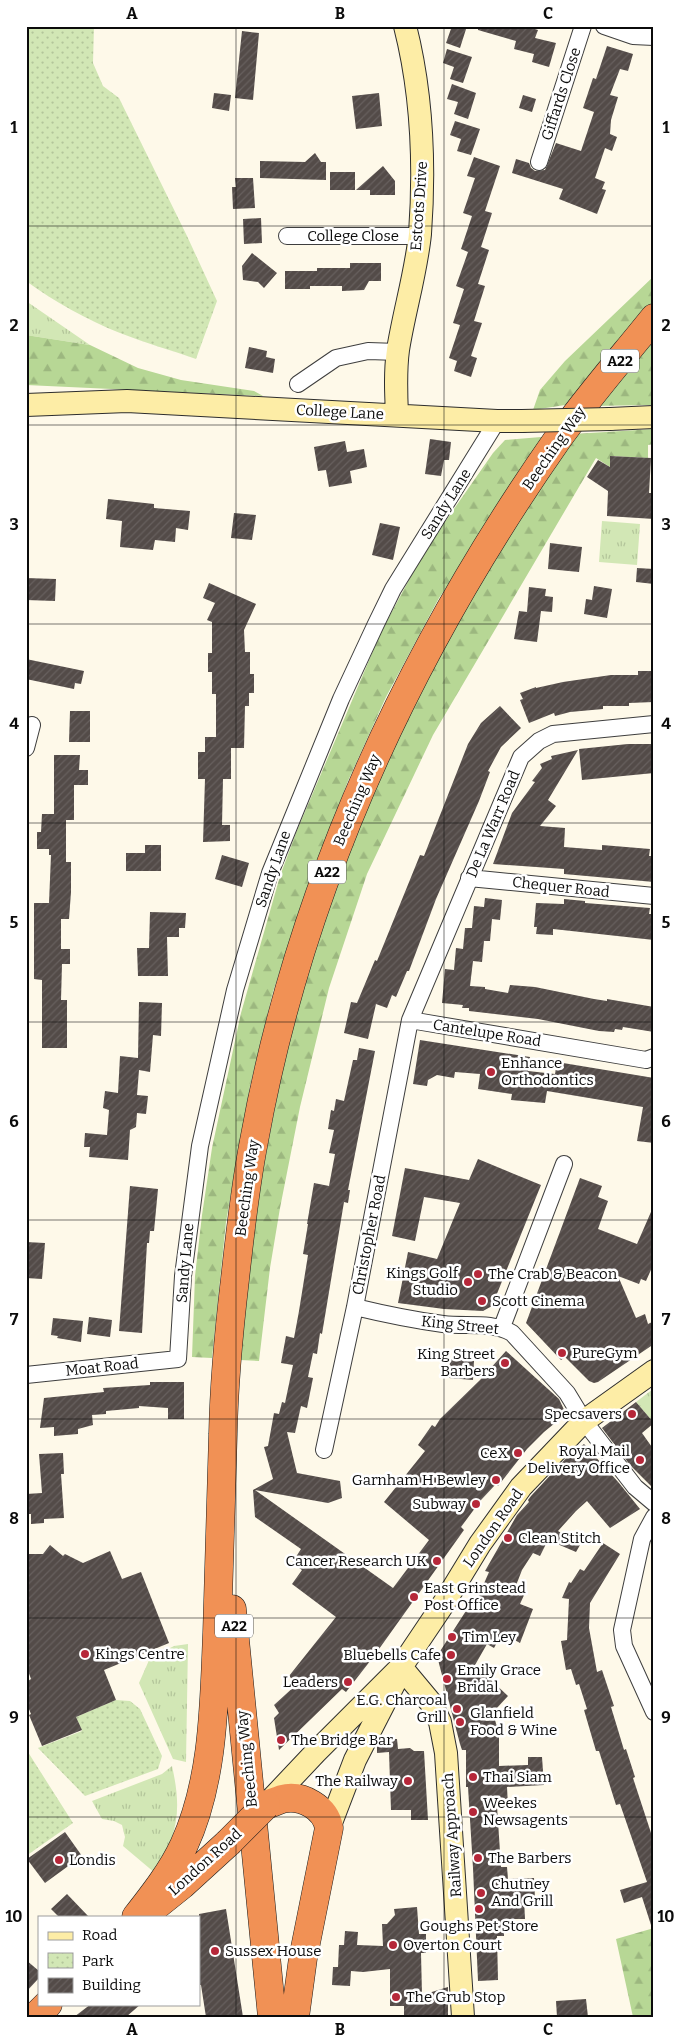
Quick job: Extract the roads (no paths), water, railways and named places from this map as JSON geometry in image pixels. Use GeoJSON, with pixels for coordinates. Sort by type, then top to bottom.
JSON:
{"type":"FeatureCollection","features":[{"type":"Feature","properties":{"kind":"highway","name":"Beeching Way"},"geometry":{"type":"LineString","coordinates":[[137,1916],[159,1887],[185,1843],[196,1816],[206,1774],[216,1670],[226,1364],[241,1226],[253,1143],[280,1024],[319,892],[359,790],[410,683],[452,605],[496,532],[559,437],[654,318]]}},
{"type":"Feature","properties":{"kind":"highway","name":"Beeching Way"},"geometry":{"type":"LineString","coordinates":[[222,1500],[272,2017]]}},
{"type":"Feature","properties":{"kind":"highway","name":"London Road"},"geometry":{"type":"LineString","coordinates":[[143,1916],[182,1885],[266,1805],[289,1798],[307,1802],[324,1815],[329,1828],[303,1958],[295,2017]]}},
{"type":"Feature","properties":{"kind":"highway"},"geometry":{"type":"LineString","coordinates":[[35,2017],[46,2006]]}},
{"type":"Feature","properties":{"kind":"street","name":"Estcots Drive"},"geometry":{"type":"LineString","coordinates":[[397,415],[395,389],[398,352],[420,236],[422,151],[412,53],[405,26]]}},
{"type":"Feature","properties":{"kind":"street","name":"Giffards Close"},"geometry":{"type":"LineString","coordinates":[[538,162],[583,26]]}},
{"type":"Feature","properties":{"kind":"street"},"geometry":{"type":"LineString","coordinates":[[604,26],[633,36],[654,37]]}},
{"type":"Feature","properties":{"kind":"street","name":"College Close"},"geometry":{"type":"LineString","coordinates":[[287,236],[420,236]]}},
{"type":"Feature","properties":{"kind":"street","name":"College Lane"},"geometry":{"type":"LineString","coordinates":[[298,384],[336,358],[368,352],[398,352]]}},
{"type":"Feature","properties":{"kind":"street","name":"College Lane"},"geometry":{"type":"LineString","coordinates":[[26,405],[127,401],[497,421],[654,417]]}},
{"type":"Feature","properties":{"kind":"street","name":"Sandy Lane"},"geometry":{"type":"LineString","coordinates":[[178,1360],[183,1276],[200,1146],[235,990],[270,873],[337,708],[393,589],[497,421]]}},
{"type":"Feature","properties":{"kind":"street","name":"De La Warr Road"},"geometry":{"type":"LineString","coordinates":[[410,1020],[521,757],[539,741],[553,734],[654,724]]}},
{"type":"Feature","properties":{"kind":"street"},"geometry":{"type":"LineString","coordinates":[[26,748],[32,725]]}},
{"type":"Feature","properties":{"kind":"street","name":"Chequer Road"},"geometry":{"type":"LineString","coordinates":[[469,878],[654,896]]}},
{"type":"Feature","properties":{"kind":"street","name":"Cantelupe Road"},"geometry":{"type":"LineString","coordinates":[[410,1020],[646,1060],[654,1057]]}},
{"type":"Feature","properties":{"kind":"street","name":"Christopher Road"},"geometry":{"type":"LineString","coordinates":[[324,1450],[355,1308],[410,1020]]}},
{"type":"Feature","properties":{"kind":"street"},"geometry":{"type":"LineString","coordinates":[[502,1327],[564,1164]]}},
{"type":"Feature","properties":{"kind":"street","name":"King Street"},"geometry":{"type":"LineString","coordinates":[[355,1308],[404,1319],[446,1325],[502,1327],[512,1333],[567,1393],[584,1421],[635,1487],[654,1503]]}},
{"type":"Feature","properties":{"kind":"street","name":"Moat Road"},"geometry":{"type":"LineString","coordinates":[[26,1375],[178,1360]]}},
{"type":"Feature","properties":{"kind":"street","name":"London Road"},"geometry":{"type":"LineString","coordinates":[[266,1805],[401,1667],[444,1603],[480,1544],[521,1487],[584,1421],[654,1371]]}},
{"type":"Feature","properties":{"kind":"street"},"geometry":{"type":"LineString","coordinates":[[654,1516],[642,1539],[622,1630],[624,1646],[654,1712]]}},
{"type":"Feature","properties":{"kind":"street","name":"London Road"},"geometry":{"type":"LineString","coordinates":[[329,1828],[355,1760],[376,1717],[392,1691],[401,1667]]}},
{"type":"Feature","properties":{"kind":"street","name":"Railway Approach"},"geometry":{"type":"LineString","coordinates":[[401,1667],[431,1703],[440,1722],[446,1753],[463,2017]]}},
{"type":"Feature","properties":{"kind":"place","name":"Enhance Orthodontics"},"geometry":{"type":"Point","coordinates":[491,1072]}},
{"type":"Feature","properties":{"kind":"place","name":"The Crab & Beacon"},"geometry":{"type":"Point","coordinates":[478,1274]}},
{"type":"Feature","properties":{"kind":"place","name":"Kings Golf Studio"},"geometry":{"type":"Point","coordinates":[468,1282]}},
{"type":"Feature","properties":{"kind":"place","name":"Scott Cinema"},"geometry":{"type":"Point","coordinates":[482,1301]}},
{"type":"Feature","properties":{"kind":"place","name":"PureGym"},"geometry":{"type":"Point","coordinates":[562,1353]}},
{"type":"Feature","properties":{"kind":"place","name":"King Street Barbers"},"geometry":{"type":"Point","coordinates":[505,1363]}},
{"type":"Feature","properties":{"kind":"place","name":"Specsavers"},"geometry":{"type":"Point","coordinates":[632,1414]}},
{"type":"Feature","properties":{"kind":"place","name":"CeX"},"geometry":{"type":"Point","coordinates":[518,1453]}},
{"type":"Feature","properties":{"kind":"place","name":"Royal Mail Delivery Office"},"geometry":{"type":"Point","coordinates":[640,1460]}},
{"type":"Feature","properties":{"kind":"place","name":"Garnham H Bewley"},"geometry":{"type":"Point","coordinates":[496,1480]}},
{"type":"Feature","properties":{"kind":"place","name":"Subway"},"geometry":{"type":"Point","coordinates":[476,1504]}},
{"type":"Feature","properties":{"kind":"place","name":"Clean Stitch"},"geometry":{"type":"Point","coordinates":[508,1538]}},
{"type":"Feature","properties":{"kind":"place","name":"Cancer Research UK"},"geometry":{"type":"Point","coordinates":[437,1561]}},
{"type":"Feature","properties":{"kind":"place","name":"East Grinstead Post Office"},"geometry":{"type":"Point","coordinates":[414,1597]}},
{"type":"Feature","properties":{"kind":"place","name":"Tim Ley"},"geometry":{"type":"Point","coordinates":[452,1637]}},
{"type":"Feature","properties":{"kind":"place","name":"Kings Centre"},"geometry":{"type":"Point","coordinates":[85,1654]}},
{"type":"Feature","properties":{"kind":"place","name":"Bluebells Cafe"},"geometry":{"type":"Point","coordinates":[451,1655]}},
{"type":"Feature","properties":{"kind":"place","name":"Emily Grace Bridal"},"geometry":{"type":"Point","coordinates":[447,1679]}},
{"type":"Feature","properties":{"kind":"place","name":"Leaders"},"geometry":{"type":"Point","coordinates":[348,1682]}},
{"type":"Feature","properties":{"kind":"place","name":"E.G. Charcoal Grill"},"geometry":{"type":"Point","coordinates":[457,1709]}},
{"type":"Feature","properties":{"kind":"place","name":"Glanfield Food & Wine"},"geometry":{"type":"Point","coordinates":[460,1722]}},
{"type":"Feature","properties":{"kind":"place","name":"The Bridge Bar"},"geometry":{"type":"Point","coordinates":[281,1740]}},
{"type":"Feature","properties":{"kind":"place","name":"Thai Siam"},"geometry":{"type":"Point","coordinates":[473,1777]}},
{"type":"Feature","properties":{"kind":"place","name":"The Railway"},"geometry":{"type":"Point","coordinates":[408,1781]}},
{"type":"Feature","properties":{"kind":"place","name":"Weekes Newsagents"},"geometry":{"type":"Point","coordinates":[473,1812]}},
{"type":"Feature","properties":{"kind":"place","name":"The Barbers"},"geometry":{"type":"Point","coordinates":[478,1858]}},
{"type":"Feature","properties":{"kind":"place","name":"Londis"},"geometry":{"type":"Point","coordinates":[59,1860]}},
{"type":"Feature","properties":{"kind":"place","name":"Chutney And Grill"},"geometry":{"type":"Point","coordinates":[481,1893]}},
{"type":"Feature","properties":{"kind":"place","name":"Goughs Pet Store"},"geometry":{"type":"Point","coordinates":[479,1909]}},
{"type":"Feature","properties":{"kind":"place","name":"Overton Court"},"geometry":{"type":"Point","coordinates":[393,1945]}},
{"type":"Feature","properties":{"kind":"place","name":"Sussex House"},"geometry":{"type":"Point","coordinates":[215,1951]}},
{"type":"Feature","properties":{"kind":"place","name":"The Grub Stop"},"geometry":{"type":"Point","coordinates":[396,1997]}}]}
